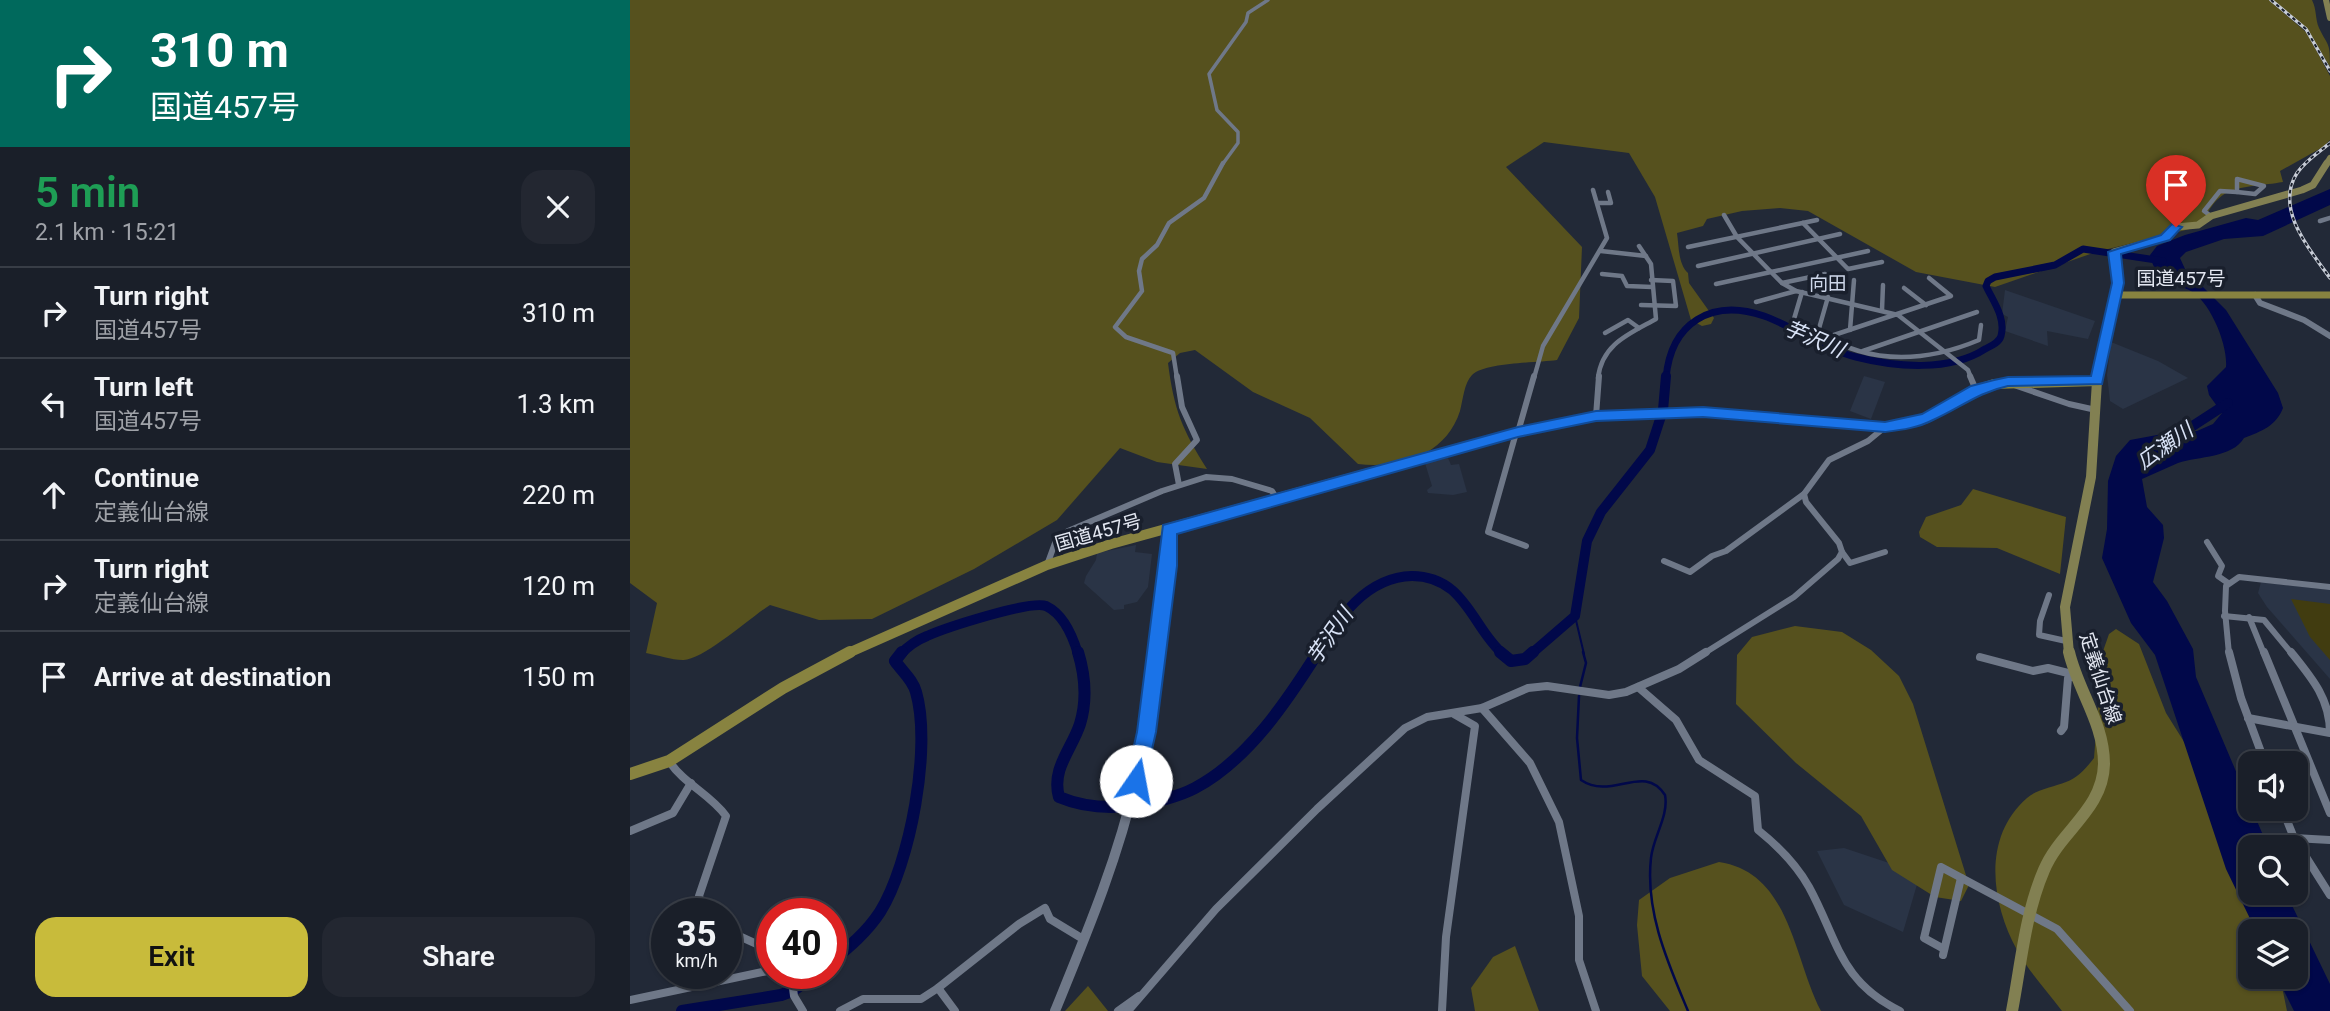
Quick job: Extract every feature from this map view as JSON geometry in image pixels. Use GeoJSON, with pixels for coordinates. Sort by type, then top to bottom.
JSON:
{"type":"FeatureCollection","features":[{"type":"Feature","properties":{"kind":"highway","name":"国道457号"},"geometry":{"type":"LineString","coordinates":[[630,774],[669,761],[783,688],[838,658],[1046,565],[1277,499],[1517,432],[1596,416],[1641,412],[1703,412],[1885,427],[1910,424],[1927,418],[1976,390],[2008,382],[2097,381],[2115,295],[2330,295]]}},
{"type":"Feature","properties":{"kind":"main road"},"geometry":{"type":"LineString","coordinates":[[2326,0],[2330,18]]}},
{"type":"Feature","properties":{"kind":"main road"},"geometry":{"type":"LineString","coordinates":[[2115,295],[2118,283],[2114,252],[2165,238],[2176,227],[2198,225],[2211,216],[2310,187],[2330,158]]}},
{"type":"Feature","properties":{"kind":"main road","name":"定義仙台線"},"geometry":{"type":"LineString","coordinates":[[2012,1011],[2042,873],[2053,852],[2088,809],[2100,787],[2102,746],[2091,707],[2066,641],[2065,607],[2087,505],[2097,381]]}},
{"type":"Feature","properties":{"kind":"street"},"geometry":{"type":"LineString","coordinates":[[1179,485],[1175,464],[1197,440],[1182,407],[1173,353],[1126,337],[1117,332],[1115,324],[1142,291],[1139,267],[1142,259],[1157,246],[1169,223],[1204,198],[1220,168],[1238,143],[1238,132],[1217,110],[1210,88],[1210,71],[1246,22],[1248,13],[1268,0]]}},
{"type":"Feature","properties":{"kind":"street"},"geometry":{"type":"LineString","coordinates":[[2211,216],[2204,211],[2220,191],[2255,194],[2264,186],[2236,179],[2238,192]]}},
{"type":"Feature","properties":{"kind":"street"},"geometry":{"type":"LineString","coordinates":[[1526,546],[1488,532],[1543,346],[1601,251],[1608,233],[1593,190]]}},
{"type":"Feature","properties":{"kind":"street"},"geometry":{"type":"LineString","coordinates":[[1598,203],[1611,203],[1608,192]]}},
{"type":"Feature","properties":{"kind":"street"},"geometry":{"type":"LineString","coordinates":[[1724,215],[1737,237],[1782,284],[1799,291],[1898,315],[1964,366],[1976,390]]}},
{"type":"Feature","properties":{"kind":"street"},"geometry":{"type":"LineString","coordinates":[[2320,221],[2330,218]]}},
{"type":"Feature","properties":{"kind":"street"},"geometry":{"type":"LineString","coordinates":[[1688,247],[1817,220]]}},
{"type":"Feature","properties":{"kind":"street"},"geometry":{"type":"LineString","coordinates":[[1803,223],[1848,269],[1882,262]]}},
{"type":"Feature","properties":{"kind":"street"},"geometry":{"type":"LineString","coordinates":[[1698,266],[1840,234]]}},
{"type":"Feature","properties":{"kind":"street"},"geometry":{"type":"LineString","coordinates":[[1613,253],[1616,246]]}},
{"type":"Feature","properties":{"kind":"street"},"geometry":{"type":"LineString","coordinates":[[1596,416],[1601,361],[1611,347],[1656,319],[1651,264],[1639,246]]}},
{"type":"Feature","properties":{"kind":"street"},"geometry":{"type":"LineString","coordinates":[[1601,251],[1630,252],[1646,256]]}},
{"type":"Feature","properties":{"kind":"street"},"geometry":{"type":"LineString","coordinates":[[1716,284],[1868,251]]}},
{"type":"Feature","properties":{"kind":"street"},"geometry":{"type":"LineString","coordinates":[[1602,274],[1622,275],[1627,286],[1673,281],[1676,306],[1641,305]]}},
{"type":"Feature","properties":{"kind":"street"},"geometry":{"type":"LineString","coordinates":[[1782,284],[1825,274]]}},
{"type":"Feature","properties":{"kind":"street"},"geometry":{"type":"LineString","coordinates":[[1825,338],[1951,296],[1929,278]]}},
{"type":"Feature","properties":{"kind":"street"},"geometry":{"type":"LineString","coordinates":[[1850,330],[1854,280]]}},
{"type":"Feature","properties":{"kind":"street"},"geometry":{"type":"LineString","coordinates":[[1882,310],[1883,285]]}},
{"type":"Feature","properties":{"kind":"street"},"geometry":{"type":"LineString","coordinates":[[1904,288],[1926,305]]}},
{"type":"Feature","properties":{"kind":"street"},"geometry":{"type":"LineString","coordinates":[[1756,302],[1799,291]]}},
{"type":"Feature","properties":{"kind":"street"},"geometry":{"type":"LineString","coordinates":[[1794,319],[1799,291]]}},
{"type":"Feature","properties":{"kind":"street"},"geometry":{"type":"LineString","coordinates":[[2255,295],[2265,306],[2316,326],[2330,336]]}},
{"type":"Feature","properties":{"kind":"street"},"geometry":{"type":"LineString","coordinates":[[1828,298],[1818,332],[1825,338],[1861,352],[1912,359],[1922,355],[1949,354],[1979,340],[1981,325]]}},
{"type":"Feature","properties":{"kind":"street"},"geometry":{"type":"LineString","coordinates":[[1861,352],[1977,312]]}},
{"type":"Feature","properties":{"kind":"street"},"geometry":{"type":"LineString","coordinates":[[1605,333],[1628,320],[1639,328]]}},
{"type":"Feature","properties":{"kind":"street"},"geometry":{"type":"LineString","coordinates":[[2008,382],[2017,388],[2096,410]]}},
{"type":"Feature","properties":{"kind":"street"},"geometry":{"type":"LineString","coordinates":[[1664,561],[1690,572],[1712,556],[1726,551],[1804,494],[1829,460],[1868,441],[1885,427]]}},
{"type":"Feature","properties":{"kind":"street"},"geometry":{"type":"LineString","coordinates":[[1046,565],[1055,543],[1068,531],[1179,485],[1206,477],[1219,477],[1272,491],[1277,499]]}},
{"type":"Feature","properties":{"kind":"street"},"geometry":{"type":"LineString","coordinates":[[1804,494],[1806,502],[1839,544],[1850,563],[1885,552]]}},
{"type":"Feature","properties":{"kind":"street"},"geometry":{"type":"LineString","coordinates":[[1055,1011],[1102,897],[1136,781],[1146,732],[1168,566],[1169,530]]}},
{"type":"Feature","properties":{"kind":"street"},"geometry":{"type":"LineString","coordinates":[[2207,542],[2222,566],[2218,576],[2228,583]]}},
{"type":"Feature","properties":{"kind":"street"},"geometry":{"type":"LineString","coordinates":[[1128,1011],[1216,909],[1368,762],[1413,724],[1427,718],[1482,708],[1528,688],[1547,686],[1587,693],[1621,694],[1679,669],[1794,597],[1839,559],[1842,552]]}},
{"type":"Feature","properties":{"kind":"street"},"geometry":{"type":"LineString","coordinates":[[2228,583],[2239,577],[2247,577],[2330,587]]}},
{"type":"Feature","properties":{"kind":"street"},"geometry":{"type":"LineString","coordinates":[[2228,583],[2224,616],[2232,677],[2260,751]]}},
{"type":"Feature","properties":{"kind":"street"},"geometry":{"type":"LineString","coordinates":[[2049,594],[2040,621],[2039,635],[2066,641]]}},
{"type":"Feature","properties":{"kind":"street"},"geometry":{"type":"LineString","coordinates":[[2224,616],[2264,620],[2312,678],[2330,712],[2330,733],[2248,718]]}},
{"type":"Feature","properties":{"kind":"street"},"geometry":{"type":"LineString","coordinates":[[2249,617],[2330,813]]}},
{"type":"Feature","properties":{"kind":"street"},"geometry":{"type":"LineString","coordinates":[[1980,657],[2033,671],[2048,668],[2078,676]]}},
{"type":"Feature","properties":{"kind":"street"},"geometry":{"type":"LineString","coordinates":[[2061,731],[2064,727],[2068,678],[2078,676]]}},
{"type":"Feature","properties":{"kind":"street"},"geometry":{"type":"LineString","coordinates":[[1638,687],[1676,720],[1699,760],[1755,796],[1758,830],[1785,854],[1810,889],[1840,956],[1871,997],[1900,1011]]}},
{"type":"Feature","properties":{"kind":"street"},"geometry":{"type":"LineString","coordinates":[[1482,708],[1530,763],[1559,822],[1579,916],[1579,960],[1596,1011]]}},
{"type":"Feature","properties":{"kind":"street"},"geometry":{"type":"LineString","coordinates":[[1442,1011],[1447,937],[1475,726],[1452,713]]}},
{"type":"Feature","properties":{"kind":"street"},"geometry":{"type":"LineString","coordinates":[[669,761],[676,773],[722,809],[726,816],[699,898]]}},
{"type":"Feature","properties":{"kind":"street"},"geometry":{"type":"LineString","coordinates":[[630,831],[673,813],[691,783]]}},
{"type":"Feature","properties":{"kind":"street"},"geometry":{"type":"LineString","coordinates":[[2308,839],[2330,840]]}},
{"type":"Feature","properties":{"kind":"street"},"geometry":{"type":"LineString","coordinates":[[2308,860],[2330,895]]}},
{"type":"Feature","properties":{"kind":"street"},"geometry":{"type":"LineString","coordinates":[[1961,878],[1944,952],[1924,938],[1941,867],[2057,929],[2130,1011]]}},
{"type":"Feature","properties":{"kind":"street"},"geometry":{"type":"LineString","coordinates":[[839,1011],[863,999],[921,999],[1019,924],[1045,908],[1050,919],[1083,939]]}},
{"type":"Feature","properties":{"kind":"street"},"geometry":{"type":"LineString","coordinates":[[630,1000],[756,973]]}},
{"type":"Feature","properties":{"kind":"street"},"geometry":{"type":"LineString","coordinates":[[938,988],[955,1011]]}},
{"type":"Feature","properties":{"kind":"street"},"geometry":{"type":"LineString","coordinates":[[793,989],[803,1011]]}},
{"type":"Feature","properties":{"kind":"street"},"geometry":{"type":"LineString","coordinates":[[1118,1011],[1147,991]]}},
{"type":"Feature","properties":{"kind":"shaded area"},"geometry":{"type":"Polygon","coordinates":[[[630,0],[2269,0],[2307,33],[2330,76],[2330,140],[2323,147],[2280,171],[2283,182],[2244,187],[2224,195],[2208,212],[2202,226],[2096,252],[1995,287],[1916,272],[1808,211],[1780,208],[1742,211],[1707,219],[1703,226],[1677,233],[1681,260],[1688,273],[1689,283],[1714,318],[1711,324],[1702,326],[1691,320],[1655,197],[1629,153],[1544,142],[1506,167],[1582,247],[1579,318],[1557,360],[1500,365],[1472,375],[1465,387],[1460,411],[1453,426],[1444,439],[1420,456],[1390,464],[1358,464],[1310,418],[1253,392],[1195,350],[1180,353],[1168,363],[1176,407],[1191,442],[1207,469],[1157,462],[1120,448],[1057,520],[974,569],[872,619],[819,620],[770,605],[702,654],[678,660],[646,653],[657,603],[630,583],[630,0]]]}},
{"type":"Feature","properties":{"kind":"shaded area"},"geometry":{"type":"Polygon","coordinates":[[[2273,0],[2312,0],[2318,25],[2329,49],[2330,67],[2306,28],[2273,0]]]}},
{"type":"Feature","properties":{"kind":"shaded area"},"geometry":{"type":"Polygon","coordinates":[[[2005,290],[2095,321],[2088,339],[2047,331],[2048,346],[2005,331],[2008,317],[2002,314],[2005,290]]]}},
{"type":"Feature","properties":{"kind":"shaded area"},"geometry":{"type":"Polygon","coordinates":[[[2111,342],[2158,361],[2188,378],[2123,409],[2110,401],[2107,375],[2111,342]]]}},
{"type":"Feature","properties":{"kind":"shaded area"},"geometry":{"type":"Polygon","coordinates":[[[1864,376],[1885,382],[1871,419],[1850,411],[1864,376]]]}},
{"type":"Feature","properties":{"kind":"shaded area"},"geometry":{"type":"Polygon","coordinates":[[[1448,458],[1451,465],[1459,464],[1467,492],[1453,495],[1428,493],[1427,490],[1432,486],[1425,463],[1448,458]]]}},
{"type":"Feature","properties":{"kind":"shaded area"},"geometry":{"type":"Polygon","coordinates":[[[1973,489],[2066,517],[2060,574],[1997,548],[1937,547],[1920,537],[1919,532],[1926,517],[1961,505],[1973,489]]]}},
{"type":"Feature","properties":{"kind":"shaded area"},"geometry":{"type":"Polygon","coordinates":[[[1136,545],[1135,552],[1152,554],[1148,587],[1137,602],[1124,605],[1124,609],[1114,610],[1084,583],[1086,576],[1096,560],[1097,553],[1136,545]]]}},
{"type":"Feature","properties":{"kind":"shaded area"},"geometry":{"type":"Polygon","coordinates":[[[2261,582],[2330,590],[2330,679],[2267,607],[2258,593],[2261,582]]]}},
{"type":"Feature","properties":{"kind":"shaded area"},"geometry":{"type":"Polygon","coordinates":[[[2291,599],[2330,604],[2330,660],[2310,637],[2291,599]]]}},
{"type":"Feature","properties":{"kind":"shaded area"},"geometry":{"type":"Polygon","coordinates":[[[1795,626],[1842,632],[1871,650],[1899,676],[1913,704],[1969,885],[1961,901],[1935,897],[1892,870],[1861,816],[1796,763],[1736,704],[1737,655],[1752,637],[1795,626]]]}},
{"type":"Feature","properties":{"kind":"shaded area"},"geometry":{"type":"Polygon","coordinates":[[[2116,629],[2139,644],[2166,713],[2242,835],[2238,835],[2238,905],[2259,905],[2269,919],[2238,919],[2238,989],[2282,989],[2287,1011],[2062,1011],[2027,966],[2008,932],[2001,912],[1995,871],[2003,832],[2013,814],[2027,798],[2074,778],[2094,758],[2102,654],[2109,634],[2116,629]]]}},
{"type":"Feature","properties":{"kind":"shaded area"},"geometry":{"type":"Polygon","coordinates":[[[1844,848],[1910,870],[1923,864],[1903,932],[1844,905],[1817,851],[1844,848]]]}},
{"type":"Feature","properties":{"kind":"shaded area"},"geometry":{"type":"Polygon","coordinates":[[[1719,862],[1743,869],[1761,882],[1776,900],[1821,1011],[1670,1011],[1642,976],[1637,925],[1639,900],[1670,878],[1719,862]]]}},
{"type":"Feature","properties":{"kind":"shaded area"},"geometry":{"type":"Polygon","coordinates":[[[1515,946],[1539,1011],[1475,1011],[1471,988],[1493,957],[1515,946]]]}},
{"type":"Feature","properties":{"kind":"shaded area"},"geometry":{"type":"Polygon","coordinates":[[[1088,986],[1108,1011],[1065,1011],[1088,986]]]}},
{"type":"Feature","properties":{"kind":"water"},"geometry":{"type":"Polygon","coordinates":[[[2330,189],[2330,205],[2263,236],[2224,239],[2186,252],[2180,258],[2185,269],[2226,310],[2278,393],[2283,408],[2272,424],[2244,438],[2232,449],[2178,463],[2142,479],[2147,507],[2163,525],[2164,538],[2153,582],[2167,601],[2193,649],[2196,677],[2238,776],[2238,821],[2257,821],[2263,835],[2238,835],[2238,894],[2226,869],[2155,655],[2131,623],[2102,558],[2107,529],[2108,481],[2116,456],[2130,440],[2197,431],[2213,424],[2222,413],[2209,395],[2207,386],[2226,367],[2224,347],[2216,324],[2197,295],[2159,274],[2150,255],[2157,246],[2185,235],[2246,218],[2258,220],[2330,189]]]}},
{"type":"Feature","properties":{"kind":"water"},"geometry":{"type":"Polygon","coordinates":[[[2243,905],[2292,905],[2299,919],[2250,919],[2243,905]]]}},
{"type":"Feature","properties":{"kind":"water"},"geometry":{"type":"Polygon","coordinates":[[[2308,938],[2330,984],[2330,1011],[2294,1011],[2283,989],[2308,989],[2308,938]]]}},
{"type":"Feature","properties":{"kind":"waterway","name":"芋沢川"},"geometry":{"type":"LineString","coordinates":[[1666,378],[1669,359],[1685,329],[1711,313],[1745,311],[1764,316],[1832,349],[1871,360],[1905,365],[1939,364],[1971,356],[2000,338],[2002,323],[1986,286],[1988,281],[1995,277],[2055,265],[2083,249],[2163,261]]}},
{"type":"Feature","properties":{"kind":"waterway","name":"芋沢川"},"geometry":{"type":"LineString","coordinates":[[1531,654],[1575,616],[1587,541],[1601,512],[1650,450],[1663,410],[1666,376]]}},
{"type":"Feature","properties":{"kind":"waterway","name":"広瀬川"},"geometry":{"type":"LineString","coordinates":[[2178,440],[2191,427],[2228,403]]}},
{"type":"Feature","properties":{"kind":"waterway","name":"芋沢川"},"geometry":{"type":"LineString","coordinates":[[1316,654],[1344,614],[1367,592],[1396,578],[1412,576],[1434,580],[1452,590],[1503,654]]}},
{"type":"Feature","properties":{"kind":"waterway","name":"芋沢川"},"geometry":{"type":"LineString","coordinates":[[901,654],[916,641],[937,632],[987,616],[1037,605],[1046,606],[1057,614],[1070,633],[1078,654]]}},
{"type":"Feature","properties":{"kind":"waterway"},"geometry":{"type":"LineString","coordinates":[[1575,616],[1584,654]]}},
{"type":"Feature","properties":{"kind":"waterway","name":"芋沢川"},"geometry":{"type":"LineString","coordinates":[[847,948],[875,919],[891,891],[901,865],[915,805],[920,773],[920,715],[915,688],[895,661],[902,652]]}},
{"type":"Feature","properties":{"kind":"waterway","name":"芋沢川"},"geometry":{"type":"LineString","coordinates":[[1078,652],[1084,679],[1084,706],[1080,724],[1060,768],[1057,787],[1059,797],[1108,807],[1138,805],[1168,798],[1195,788],[1214,776],[1232,762],[1265,728],[1318,652]]}},
{"type":"Feature","properties":{"kind":"waterway","name":"芋沢川"},"geometry":{"type":"LineString","coordinates":[[1500,652],[1511,661],[1525,659],[1533,652]]}},
{"type":"Feature","properties":{"kind":"waterway"},"geometry":{"type":"LineString","coordinates":[[1580,687],[1586,663],[1583,652]]}},
{"type":"Feature","properties":{"kind":"waterway"},"geometry":{"type":"LineString","coordinates":[[1579,696],[1577,738],[1581,780],[1604,787],[1637,781],[1647,782],[1657,786],[1665,795],[1665,811],[1651,858],[1651,898],[1660,937],[1688,1011]]}},
{"type":"Feature","properties":{"kind":"waterway","name":"芋沢川"},"geometry":{"type":"LineString","coordinates":[[682,1011],[781,995],[795,989]]}},
{"type":"Feature","properties":{"kind":"railway"},"geometry":{"type":"LineString","coordinates":[[2271,0],[2306,29],[2330,71]]}},
{"type":"Feature","properties":{"kind":"railway"},"geometry":{"type":"LineString","coordinates":[[2330,143],[2297,173],[2291,187],[2290,201],[2297,228],[2330,278]]}},
{"type":"Feature","properties":{"kind":"district","name":"向田"},"geometry":{"type":"Point","coordinates":[1828,283]}},
{"type":"Feature","properties":{"kind":"route"},"geometry":{"type":"LineString","coordinates":[[1136,781],[1146,732],[1168,566],[1169,530],[1518,432],[1596,416],[1641,412],[1703,412],[1885,427],[1910,424],[1927,418],[1976,390],[1994,384],[2044,380],[2097,381],[2118,283],[2114,252],[2165,238],[2176,227]]}}]}
